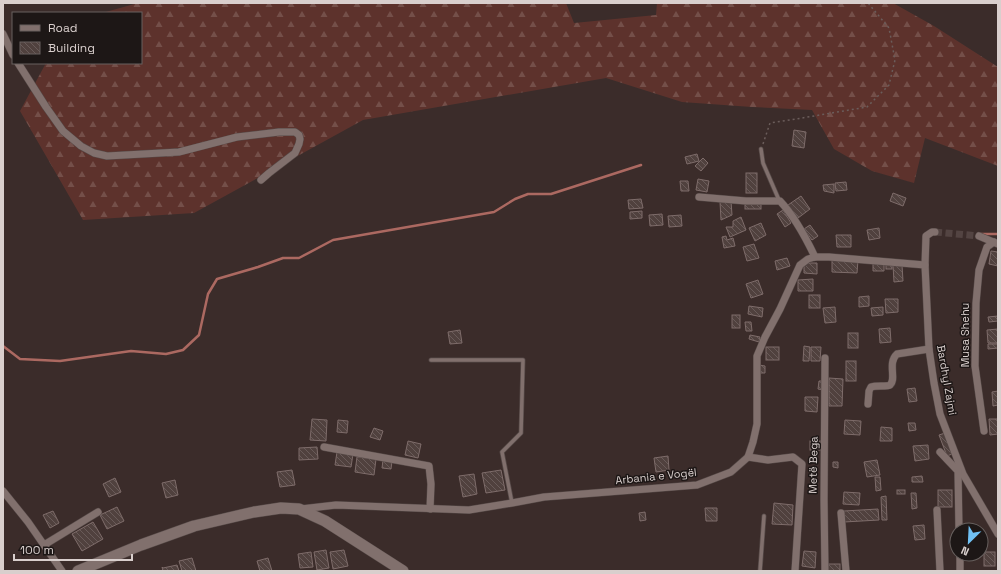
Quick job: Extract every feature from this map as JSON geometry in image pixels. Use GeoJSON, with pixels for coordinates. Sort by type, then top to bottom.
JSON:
{"type":"FeatureCollection","features":[{"type":"Feature","properties":{"kind":"street"},"geometry":{"type":"LineString","coordinates":[[3,34],[12,53]]}},
{"type":"Feature","properties":{"kind":"street"},"geometry":{"type":"LineString","coordinates":[[19,64],[63,131],[81,146],[94,153],[107,156],[179,152],[237,137],[279,132],[295,132],[299,135],[299,144],[295,153],[261,180]]}},
{"type":"Feature","properties":{"kind":"street"},"geometry":{"type":"LineString","coordinates":[[699,197],[746,201],[780,201],[787,208],[815,257]]}},
{"type":"Feature","properties":{"kind":"street"},"geometry":{"type":"LineString","coordinates":[[795,571],[802,464],[793,457],[768,460],[748,457],[757,424],[757,356],[800,265],[808,259],[829,256],[925,265],[926,236],[932,232],[935,232]]}},
{"type":"Feature","properties":{"kind":"street"},"geometry":{"type":"LineString","coordinates":[[979,236],[996,243]]}},
{"type":"Feature","properties":{"kind":"street","name":"Musa Shehu"},"geometry":{"type":"LineString","coordinates":[[984,431],[975,366],[976,303],[979,270],[987,247],[996,243]]}},
{"type":"Feature","properties":{"kind":"street","name":"Bardhyl Zajmi"},"geometry":{"type":"LineString","coordinates":[[925,265],[929,349],[940,414],[963,474],[998,534]]}},
{"type":"Feature","properties":{"kind":"street"},"geometry":{"type":"LineString","coordinates":[[868,404],[869,391],[871,387],[890,385],[892,381],[892,362],[893,357],[896,354],[929,349]]}},
{"type":"Feature","properties":{"kind":"street","name":"Metë Bega"},"geometry":{"type":"LineString","coordinates":[[825,571],[824,492],[826,358]]}},
{"type":"Feature","properties":{"kind":"street"},"geometry":{"type":"LineString","coordinates":[[324,447],[429,466],[432,484],[430,509]]}},
{"type":"Feature","properties":{"kind":"street"},"geometry":{"type":"LineString","coordinates":[[940,452],[958,471],[959,522]]}},
{"type":"Feature","properties":{"kind":"street","name":"Arbania e Vogël"},"geometry":{"type":"LineString","coordinates":[[299,509],[336,505],[469,510],[544,497],[697,485],[731,472],[748,457]]}},
{"type":"Feature","properties":{"kind":"street"},"geometry":{"type":"LineString","coordinates":[[3,491],[28,522],[62,571]]}},
{"type":"Feature","properties":{"kind":"street"},"geometry":{"type":"LineString","coordinates":[[83,570],[141,545],[194,526],[254,512],[281,508],[299,509],[325,521],[403,571]]}},
{"type":"Feature","properties":{"kind":"street"},"geometry":{"type":"LineString","coordinates":[[937,510],[940,571]]}},
{"type":"Feature","properties":{"kind":"street"},"geometry":{"type":"LineString","coordinates":[[44,545],[98,512]]}},
{"type":"Feature","properties":{"kind":"street"},"geometry":{"type":"LineString","coordinates":[[841,513],[846,571]]}},
{"type":"Feature","properties":{"kind":"lane"},"geometry":{"type":"LineString","coordinates":[[760,149],[764,163],[780,201]]}},
{"type":"Feature","properties":{"kind":"lane"},"geometry":{"type":"LineString","coordinates":[[431,360],[523,360],[521,433],[502,452],[512,503]]}},
{"type":"Feature","properties":{"kind":"lane"},"geometry":{"type":"LineString","coordinates":[[760,571],[764,516]]}},
{"type":"Feature","properties":{"kind":"path"},"geometry":{"type":"LineString","coordinates":[[760,149],[770,123],[867,106],[889,85],[895,60],[889,28],[868,3]]}},
{"type":"Feature","properties":{"kind":"green space"},"geometry":{"type":"Polygon","coordinates":[[[138,3],[566,3],[574,23],[656,15],[657,3],[893,3],[934,26],[998,67],[998,166],[925,138],[914,183],[872,171],[834,149],[812,110],[682,102],[606,78],[363,120],[194,213],[83,220],[20,111],[45,64],[142,64],[142,12],[106,12],[138,3]]]}},
{"type":"Feature","properties":{"kind":"building"},"geometry":{"type":"Polygon","coordinates":[[[794,130],[806,132],[804,148],[792,146],[794,130]]]}},
{"type":"Feature","properties":{"kind":"building"},"geometry":{"type":"Polygon","coordinates":[[[697,154],[699,161],[687,164],[685,157],[697,154]]]}},
{"type":"Feature","properties":{"kind":"building"},"geometry":{"type":"Polygon","coordinates":[[[703,158],[708,163],[701,171],[695,166],[703,158]]]}},
{"type":"Feature","properties":{"kind":"building"},"geometry":{"type":"Polygon","coordinates":[[[746,173],[757,173],[757,193],[746,193],[746,173]]]}},
{"type":"Feature","properties":{"kind":"building"},"geometry":{"type":"Polygon","coordinates":[[[698,179],[709,181],[707,192],[696,190],[698,179]]]}},
{"type":"Feature","properties":{"kind":"building"},"geometry":{"type":"Polygon","coordinates":[[[680,181],[688,181],[689,191],[681,191],[680,181]]]}},
{"type":"Feature","properties":{"kind":"building"},"geometry":{"type":"Polygon","coordinates":[[[846,182],[847,190],[836,191],[835,183],[846,182]]]}},
{"type":"Feature","properties":{"kind":"building"},"geometry":{"type":"Polygon","coordinates":[[[834,184],[834,193],[824,191],[823,185],[834,184]]]}},
{"type":"Feature","properties":{"kind":"building"},"geometry":{"type":"Polygon","coordinates":[[[893,193],[906,198],[903,206],[890,201],[893,193]]]}},
{"type":"Feature","properties":{"kind":"building"},"geometry":{"type":"Polygon","coordinates":[[[801,196],[810,209],[798,218],[788,205],[801,196]]]}},
{"type":"Feature","properties":{"kind":"building"},"geometry":{"type":"Polygon","coordinates":[[[641,199],[643,208],[629,209],[628,200],[641,199]]]}},
{"type":"Feature","properties":{"kind":"building"},"geometry":{"type":"Polygon","coordinates":[[[731,201],[732,215],[721,220],[720,202],[731,201]]]}},
{"type":"Feature","properties":{"kind":"building"},"geometry":{"type":"Polygon","coordinates":[[[745,203],[761,203],[761,209],[745,209],[745,203]]]}},
{"type":"Feature","properties":{"kind":"building"},"geometry":{"type":"Polygon","coordinates":[[[783,210],[791,223],[785,227],[777,214],[783,210]]]}},
{"type":"Feature","properties":{"kind":"building"},"geometry":{"type":"Polygon","coordinates":[[[642,211],[642,218],[630,219],[630,212],[642,211]]]}},
{"type":"Feature","properties":{"kind":"building"},"geometry":{"type":"Polygon","coordinates":[[[662,214],[663,225],[650,226],[649,215],[662,214]]]}},
{"type":"Feature","properties":{"kind":"building"},"geometry":{"type":"Polygon","coordinates":[[[681,215],[682,226],[669,227],[668,216],[681,215]]]}},
{"type":"Feature","properties":{"kind":"building"},"geometry":{"type":"Polygon","coordinates":[[[741,217],[746,230],[730,237],[726,227],[733,227],[733,221],[741,217]]]}},
{"type":"Feature","properties":{"kind":"building"},"geometry":{"type":"Polygon","coordinates":[[[761,223],[766,235],[755,241],[749,228],[761,223]]]}},
{"type":"Feature","properties":{"kind":"building"},"geometry":{"type":"Polygon","coordinates":[[[810,225],[818,236],[812,240],[804,229],[810,225]]]}},
{"type":"Feature","properties":{"kind":"building"},"geometry":{"type":"Polygon","coordinates":[[[879,228],[880,238],[869,240],[867,230],[879,228]]]}},
{"type":"Feature","properties":{"kind":"building"},"geometry":{"type":"Polygon","coordinates":[[[836,235],[851,235],[851,247],[837,247],[836,235]]]}},
{"type":"Feature","properties":{"kind":"building"},"geometry":{"type":"Polygon","coordinates":[[[726,236],[727,240],[733,238],[735,246],[724,248],[722,237],[726,236]]]}},
{"type":"Feature","properties":{"kind":"building"},"geometry":{"type":"Polygon","coordinates":[[[754,244],[759,258],[747,261],[743,247],[754,244]]]}},
{"type":"Feature","properties":{"kind":"building"},"geometry":{"type":"Polygon","coordinates":[[[991,251],[998,252],[998,266],[989,264],[991,251]]]}},
{"type":"Feature","properties":{"kind":"building"},"geometry":{"type":"Polygon","coordinates":[[[787,258],[790,266],[777,270],[775,261],[787,258]]]}},
{"type":"Feature","properties":{"kind":"building"},"geometry":{"type":"Polygon","coordinates":[[[832,260],[858,260],[857,273],[832,272],[832,260]]]}},
{"type":"Feature","properties":{"kind":"building"},"geometry":{"type":"Polygon","coordinates":[[[804,263],[817,263],[817,274],[804,273],[804,263]]]}},
{"type":"Feature","properties":{"kind":"building"},"geometry":{"type":"Polygon","coordinates":[[[873,263],[884,264],[884,271],[873,271],[873,263]]]}},
{"type":"Feature","properties":{"kind":"building"},"geometry":{"type":"Polygon","coordinates":[[[886,263],[892,263],[892,269],[886,269],[886,263]]]}},
{"type":"Feature","properties":{"kind":"building"},"geometry":{"type":"Polygon","coordinates":[[[893,265],[902,265],[903,281],[894,282],[893,265]]]}},
{"type":"Feature","properties":{"kind":"building"},"geometry":{"type":"Polygon","coordinates":[[[813,279],[813,291],[798,291],[798,280],[813,279]]]}},
{"type":"Feature","properties":{"kind":"building"},"geometry":{"type":"Polygon","coordinates":[[[758,280],[763,294],[751,298],[746,284],[758,280]]]}},
{"type":"Feature","properties":{"kind":"building"},"geometry":{"type":"Polygon","coordinates":[[[809,295],[820,295],[820,308],[809,308],[809,295]]]}},
{"type":"Feature","properties":{"kind":"building"},"geometry":{"type":"Polygon","coordinates":[[[869,296],[869,306],[859,307],[859,297],[869,296]]]}},
{"type":"Feature","properties":{"kind":"building"},"geometry":{"type":"Polygon","coordinates":[[[885,299],[898,299],[898,312],[886,313],[885,299]]]}},
{"type":"Feature","properties":{"kind":"building"},"geometry":{"type":"Polygon","coordinates":[[[749,306],[763,308],[762,317],[748,314],[749,306]]]}},
{"type":"Feature","properties":{"kind":"building"},"geometry":{"type":"Polygon","coordinates":[[[835,307],[836,322],[825,323],[823,308],[835,307]]]}},
{"type":"Feature","properties":{"kind":"building"},"geometry":{"type":"Polygon","coordinates":[[[883,307],[883,315],[872,316],[871,308],[883,307]]]}},
{"type":"Feature","properties":{"kind":"building"},"geometry":{"type":"Polygon","coordinates":[[[732,315],[740,315],[740,328],[732,328],[732,315]]]}},
{"type":"Feature","properties":{"kind":"building"},"geometry":{"type":"Polygon","coordinates":[[[998,316],[998,321],[989,322],[988,317],[998,316]]]}},
{"type":"Feature","properties":{"kind":"building"},"geometry":{"type":"Polygon","coordinates":[[[745,322],[751,322],[752,331],[746,331],[745,322]]]}},
{"type":"Feature","properties":{"kind":"building"},"geometry":{"type":"Polygon","coordinates":[[[890,328],[891,342],[880,343],[879,329],[890,328]]]}},
{"type":"Feature","properties":{"kind":"building"},"geometry":{"type":"Polygon","coordinates":[[[998,329],[998,343],[988,343],[987,330],[998,329]]]}},
{"type":"Feature","properties":{"kind":"building"},"geometry":{"type":"Polygon","coordinates":[[[460,330],[462,343],[450,344],[448,332],[460,330]]]}},
{"type":"Feature","properties":{"kind":"building"},"geometry":{"type":"Polygon","coordinates":[[[848,333],[858,333],[858,348],[848,348],[848,333]]]}},
{"type":"Feature","properties":{"kind":"building"},"geometry":{"type":"Polygon","coordinates":[[[750,335],[760,337],[759,342],[749,339],[750,335]]]}},
{"type":"Feature","properties":{"kind":"building"},"geometry":{"type":"Polygon","coordinates":[[[988,344],[998,344],[998,348],[988,349],[988,344]]]}},
{"type":"Feature","properties":{"kind":"building"},"geometry":{"type":"Polygon","coordinates":[[[804,346],[810,347],[809,361],[803,361],[804,346]]]}},
{"type":"Feature","properties":{"kind":"building"},"geometry":{"type":"Polygon","coordinates":[[[766,347],[779,347],[779,360],[766,360],[766,347]]]}},
{"type":"Feature","properties":{"kind":"building"},"geometry":{"type":"Polygon","coordinates":[[[811,347],[821,347],[820,361],[811,361],[811,347]]]}},
{"type":"Feature","properties":{"kind":"building"},"geometry":{"type":"Polygon","coordinates":[[[846,361],[856,361],[856,381],[846,381],[846,361]]]}},
{"type":"Feature","properties":{"kind":"building"},"geometry":{"type":"Polygon","coordinates":[[[759,365],[765,366],[765,373],[759,373],[759,365]]]}},
{"type":"Feature","properties":{"kind":"building"},"geometry":{"type":"Polygon","coordinates":[[[829,378],[843,379],[842,406],[829,406],[829,378]]]}},
{"type":"Feature","properties":{"kind":"building"},"geometry":{"type":"Polygon","coordinates":[[[819,381],[824,381],[823,390],[818,389],[819,381]]]}},
{"type":"Feature","properties":{"kind":"building"},"geometry":{"type":"Polygon","coordinates":[[[915,388],[917,401],[909,402],[907,389],[915,388]]]}},
{"type":"Feature","properties":{"kind":"building"},"geometry":{"type":"Polygon","coordinates":[[[998,391],[998,405],[993,406],[992,392],[998,391]]]}},
{"type":"Feature","properties":{"kind":"building"},"geometry":{"type":"Polygon","coordinates":[[[805,397],[818,397],[817,412],[805,411],[805,397]]]}},
{"type":"Feature","properties":{"kind":"building"},"geometry":{"type":"Polygon","coordinates":[[[312,419],[327,420],[326,441],[310,440],[312,419]]]}},
{"type":"Feature","properties":{"kind":"building"},"geometry":{"type":"Polygon","coordinates":[[[989,419],[998,419],[998,434],[990,435],[989,419]]]}},
{"type":"Feature","properties":{"kind":"building"},"geometry":{"type":"Polygon","coordinates":[[[338,420],[348,421],[347,433],[337,432],[338,420]]]}},
{"type":"Feature","properties":{"kind":"building"},"geometry":{"type":"Polygon","coordinates":[[[845,420],[861,421],[860,435],[844,434],[845,420]]]}},
{"type":"Feature","properties":{"kind":"building"},"geometry":{"type":"Polygon","coordinates":[[[908,423],[915,423],[916,430],[909,431],[908,423]]]}},
{"type":"Feature","properties":{"kind":"building"},"geometry":{"type":"Polygon","coordinates":[[[881,427],[892,428],[892,441],[880,441],[881,427]]]}},
{"type":"Feature","properties":{"kind":"building"},"geometry":{"type":"Polygon","coordinates":[[[374,428],[383,431],[380,440],[370,437],[374,428]]]}},
{"type":"Feature","properties":{"kind":"building"},"geometry":{"type":"Polygon","coordinates":[[[945,433],[952,454],[947,456],[939,435],[945,433]]]}},
{"type":"Feature","properties":{"kind":"building"},"geometry":{"type":"Polygon","coordinates":[[[408,441],[421,444],[418,458],[405,455],[408,441]]]}},
{"type":"Feature","properties":{"kind":"building"},"geometry":{"type":"Polygon","coordinates":[[[810,441],[821,441],[821,450],[810,450],[810,441]]]}},
{"type":"Feature","properties":{"kind":"building"},"geometry":{"type":"Polygon","coordinates":[[[928,445],[929,459],[915,461],[913,446],[928,445]]]}},
{"type":"Feature","properties":{"kind":"building"},"geometry":{"type":"Polygon","coordinates":[[[317,447],[318,459],[299,460],[299,448],[317,447]]]}},
{"type":"Feature","properties":{"kind":"building"},"geometry":{"type":"Polygon","coordinates":[[[337,452],[353,454],[351,467],[335,465],[337,452]]]}},
{"type":"Feature","properties":{"kind":"building"},"geometry":{"type":"Polygon","coordinates":[[[668,456],[669,470],[656,472],[654,458],[668,456]]]}},
{"type":"Feature","properties":{"kind":"building"},"geometry":{"type":"Polygon","coordinates":[[[357,457],[376,459],[374,475],[355,472],[357,457]]]}},
{"type":"Feature","properties":{"kind":"building"},"geometry":{"type":"Polygon","coordinates":[[[383,460],[392,461],[391,469],[382,468],[383,460]]]}},
{"type":"Feature","properties":{"kind":"building"},"geometry":{"type":"Polygon","coordinates":[[[877,460],[880,475],[867,477],[864,462],[877,460]]]}},
{"type":"Feature","properties":{"kind":"building"},"geometry":{"type":"Polygon","coordinates":[[[833,462],[838,462],[838,468],[833,467],[833,462]]]}},
{"type":"Feature","properties":{"kind":"building"},"geometry":{"type":"Polygon","coordinates":[[[292,470],[295,485],[280,487],[277,472],[292,470]]]}},
{"type":"Feature","properties":{"kind":"building"},"geometry":{"type":"Polygon","coordinates":[[[501,470],[505,490],[486,493],[482,473],[501,470]]]}},
{"type":"Feature","properties":{"kind":"building"},"geometry":{"type":"Polygon","coordinates":[[[474,474],[477,494],[463,497],[459,476],[474,474]]]}},
{"type":"Feature","properties":{"kind":"building"},"geometry":{"type":"Polygon","coordinates":[[[922,476],[923,482],[912,482],[912,477],[922,476]]]}},
{"type":"Feature","properties":{"kind":"building"},"geometry":{"type":"Polygon","coordinates":[[[875,477],[880,477],[881,490],[876,491],[875,477]]]}},
{"type":"Feature","properties":{"kind":"building"},"geometry":{"type":"Polygon","coordinates":[[[115,478],[121,492],[109,497],[103,484],[115,478]]]}},
{"type":"Feature","properties":{"kind":"building"},"geometry":{"type":"Polygon","coordinates":[[[175,480],[178,495],[166,498],[162,483],[175,480]]]}},
{"type":"Feature","properties":{"kind":"building"},"geometry":{"type":"Polygon","coordinates":[[[897,490],[905,490],[905,494],[897,494],[897,490]]]}},
{"type":"Feature","properties":{"kind":"building"},"geometry":{"type":"Polygon","coordinates":[[[938,490],[952,490],[952,507],[938,507],[938,490]]]}},
{"type":"Feature","properties":{"kind":"building"},"geometry":{"type":"Polygon","coordinates":[[[844,492],[860,493],[859,505],[843,504],[844,492]]]}},
{"type":"Feature","properties":{"kind":"building"},"geometry":{"type":"Polygon","coordinates":[[[911,493],[916,493],[917,508],[912,509],[911,493]]]}},
{"type":"Feature","properties":{"kind":"building"},"geometry":{"type":"Polygon","coordinates":[[[886,496],[887,520],[882,520],[881,497],[886,496]]]}},
{"type":"Feature","properties":{"kind":"building"},"geometry":{"type":"Polygon","coordinates":[[[774,503],[793,505],[792,525],[772,524],[774,503]]]}},
{"type":"Feature","properties":{"kind":"building"},"geometry":{"type":"Polygon","coordinates":[[[117,507],[124,521],[107,529],[100,515],[117,507]]]}},
{"type":"Feature","properties":{"kind":"building"},"geometry":{"type":"Polygon","coordinates":[[[705,508],[717,508],[717,521],[706,521],[705,508]]]}},
{"type":"Feature","properties":{"kind":"building"},"geometry":{"type":"Polygon","coordinates":[[[878,509],[879,520],[844,522],[844,511],[878,509]]]}},
{"type":"Feature","properties":{"kind":"building"},"geometry":{"type":"Polygon","coordinates":[[[53,511],[59,523],[50,528],[43,515],[53,511]]]}},
{"type":"Feature","properties":{"kind":"building"},"geometry":{"type":"Polygon","coordinates":[[[645,512],[646,520],[640,521],[639,513],[645,512]]]}},
{"type":"Feature","properties":{"kind":"building"},"geometry":{"type":"Polygon","coordinates":[[[93,522],[103,539],[82,551],[72,534],[93,522]]]}},
{"type":"Feature","properties":{"kind":"building"},"geometry":{"type":"Polygon","coordinates":[[[924,525],[925,539],[915,540],[913,526],[924,525]]]}},
{"type":"Feature","properties":{"kind":"building"},"geometry":{"type":"Polygon","coordinates":[[[326,550],[329,568],[317,570],[314,552],[326,550]]]}},
{"type":"Feature","properties":{"kind":"building"},"geometry":{"type":"Polygon","coordinates":[[[344,550],[348,566],[333,569],[330,552],[344,550]]]}},
{"type":"Feature","properties":{"kind":"building"},"geometry":{"type":"Polygon","coordinates":[[[804,551],[816,552],[815,568],[802,566],[804,551]]]}},
{"type":"Feature","properties":{"kind":"building"},"geometry":{"type":"Polygon","coordinates":[[[311,552],[313,567],[300,568],[298,554],[311,552]]]}},
{"type":"Feature","properties":{"kind":"building"},"geometry":{"type":"Polygon","coordinates":[[[989,552],[995,552],[995,566],[984,566],[984,562],[989,562],[989,552]]]}},
{"type":"Feature","properties":{"kind":"building"},"geometry":{"type":"Polygon","coordinates":[[[192,558],[196,571],[182,571],[179,561],[192,558]]]}},
{"type":"Feature","properties":{"kind":"building"},"geometry":{"type":"Polygon","coordinates":[[[268,558],[272,571],[260,571],[257,561],[268,558]]]}},
{"type":"Feature","properties":{"kind":"building"},"geometry":{"type":"Polygon","coordinates":[[[828,564],[840,564],[840,571],[828,571],[828,564]]]}},
{"type":"Feature","properties":{"kind":"building"},"geometry":{"type":"Polygon","coordinates":[[[177,565],[179,571],[163,571],[162,567],[177,565]]]}},
{"type":"Feature","properties":{"kind":"waterway"},"geometry":{"type":"LineString","coordinates":[[3,346],[20,359],[60,361],[131,351],[166,354],[183,350],[199,335],[208,294],[217,279],[283,258],[299,258],[333,240],[494,212],[515,199],[528,194],[551,194],[641,165]]}},
{"type":"Feature","properties":{"kind":"waterway"},"geometry":{"type":"LineString","coordinates":[[980,234],[998,234]]}},
{"type":"Feature","properties":{"kind":"tunnel"},"geometry":{"type":"LineString","coordinates":[[935,232],[979,236]]}}]}
